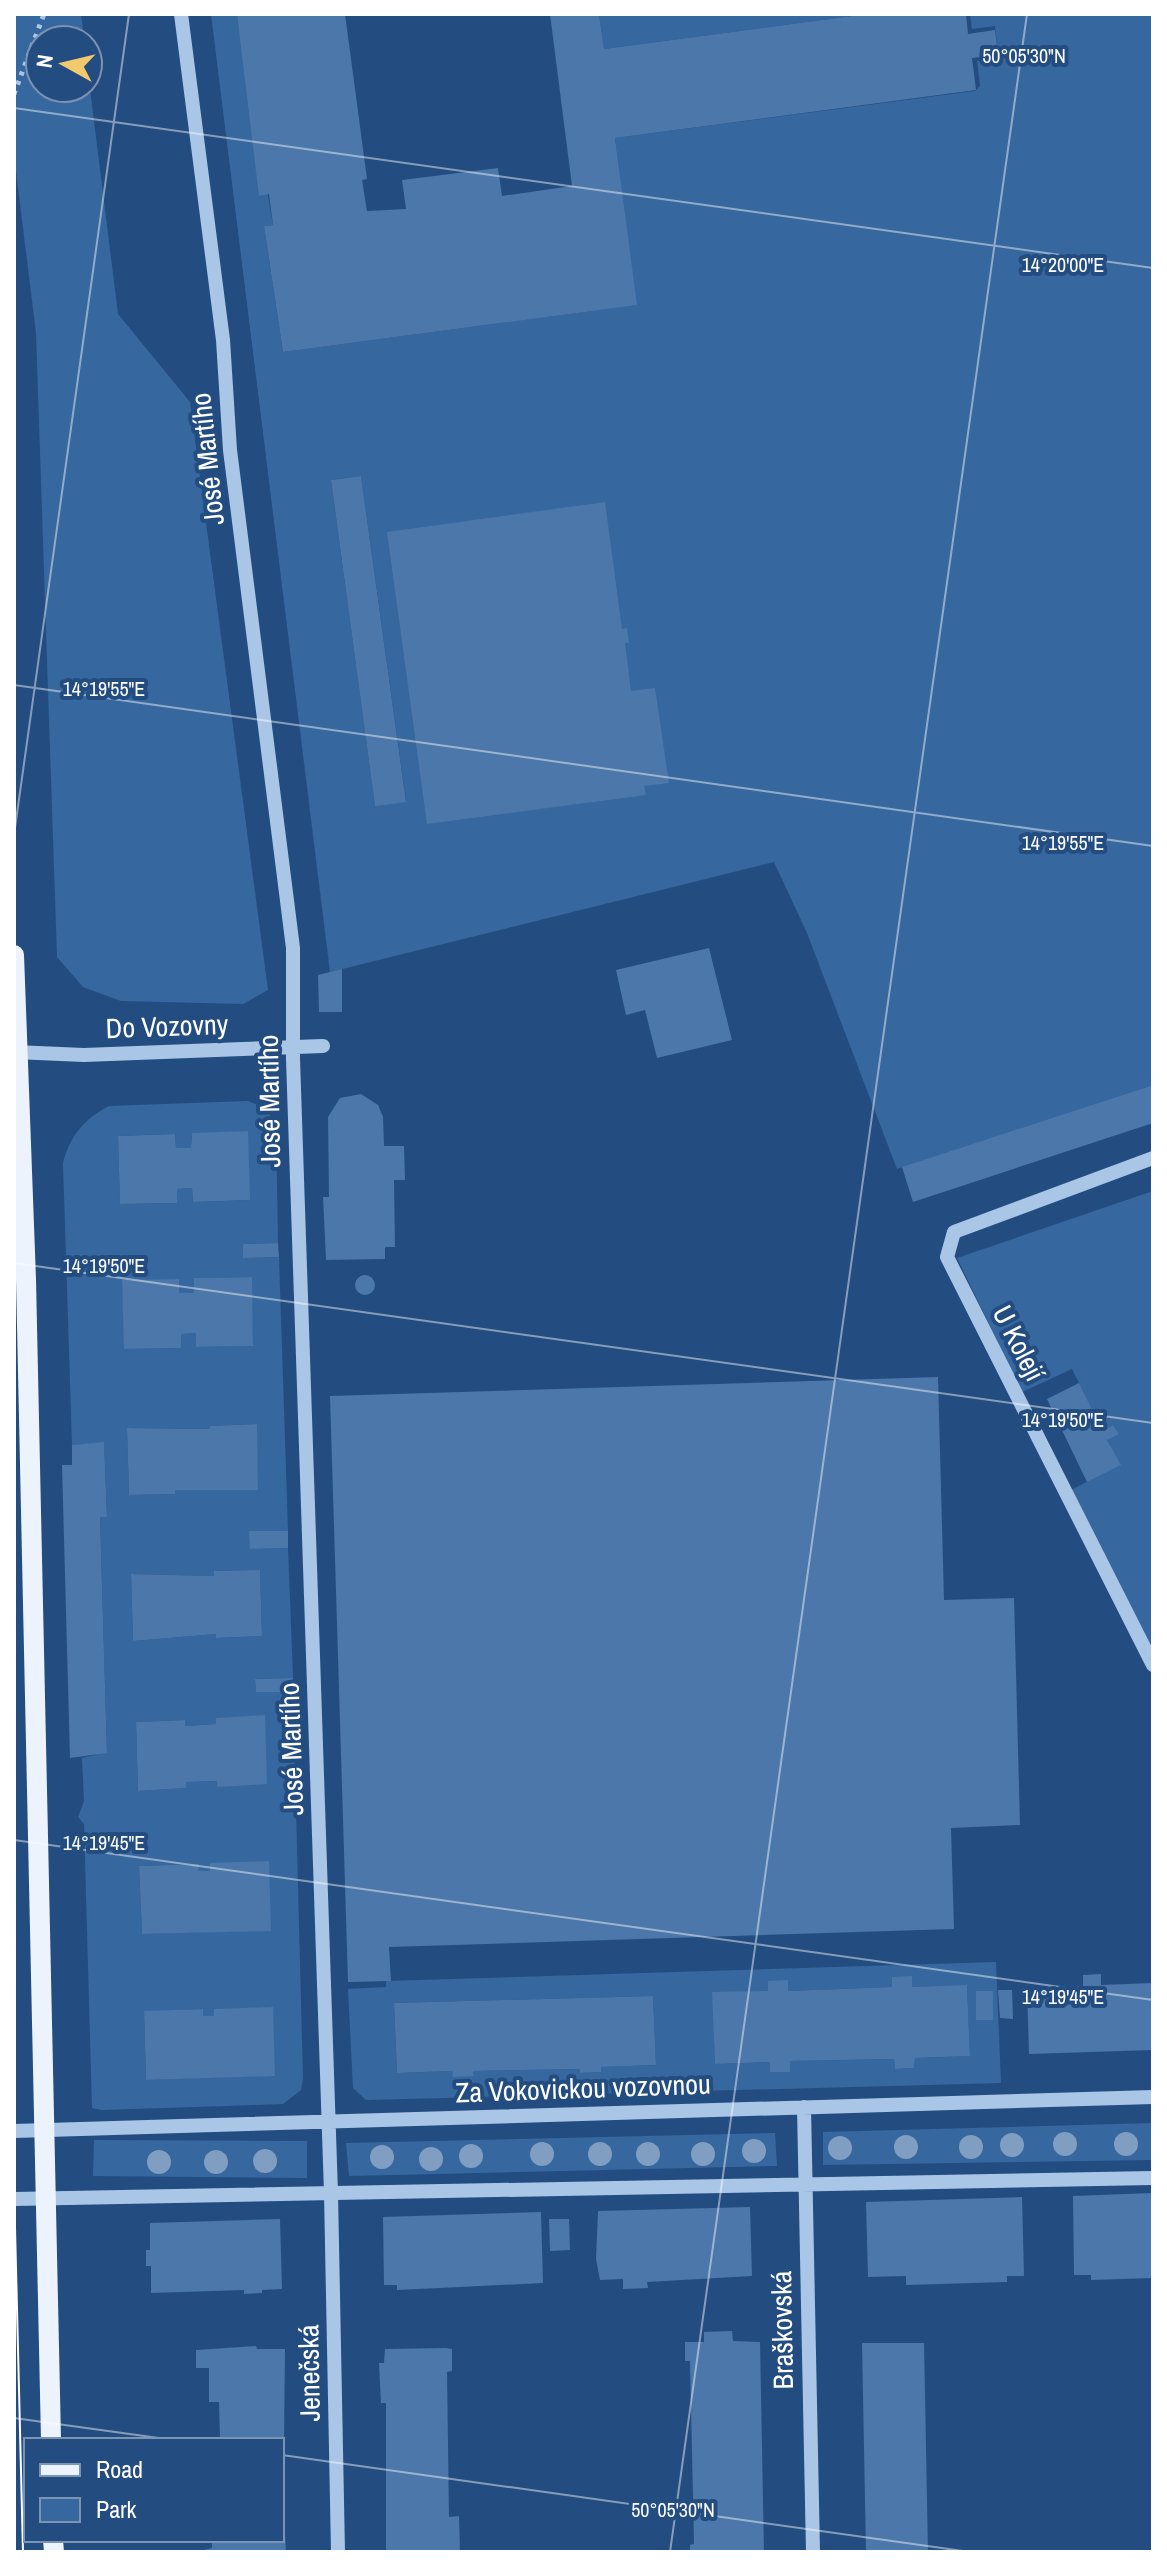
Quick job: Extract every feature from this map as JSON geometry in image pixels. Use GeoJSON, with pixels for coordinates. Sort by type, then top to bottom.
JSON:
{"type":"FeatureCollection","features":[{"type":"Feature","properties":{"kind":"main road"},"geometry":{"type":"LineString","coordinates":[[14,955],[27,1310],[51,2438]]}},
{"type":"Feature","properties":{"kind":"street","name":"José Martího"},"geometry":{"type":"LineString","coordinates":[[181,14],[223,340],[230,450],[293,948],[293,1047],[331,2193]]}},
{"type":"Feature","properties":{"kind":"street","name":"Do Vozovny"},"geometry":{"type":"LineString","coordinates":[[16,1052],[84,1055],[323,1046]]}},
{"type":"Feature","properties":{"kind":"street","name":"U Kolejí"},"geometry":{"type":"LineString","coordinates":[[1153,1158],[954,1232],[947,1257],[1153,1665]]}},
{"type":"Feature","properties":{"kind":"street","name":"Za Vokovickou vozovnou"},"geometry":{"type":"LineString","coordinates":[[14,2131],[1153,2097]]}},
{"type":"Feature","properties":{"kind":"street","name":"Braškovská"},"geometry":{"type":"LineString","coordinates":[[804,2107],[813,2552]]}},
{"type":"Feature","properties":{"kind":"street"},"geometry":{"type":"LineString","coordinates":[[14,2199],[1153,2178]]}},
{"type":"Feature","properties":{"kind":"street","name":"Jenečská"},"geometry":{"type":"LineString","coordinates":[[331,2193],[338,2552]]}},
{"type":"Feature","properties":{"kind":"path"},"geometry":{"type":"LineString","coordinates":[[14,94],[44,14]]}},
{"type":"Feature","properties":{"kind":"green space"},"geometry":{"type":"Polygon","coordinates":[[[14,14],[81,14],[82,24],[24,24],[24,104],[92,104],[118,314],[190,402],[268,990],[243,1004],[121,1001],[83,987],[57,957],[36,333],[14,155],[14,14]]]}},
{"type":"Feature","properties":{"kind":"green space"},"geometry":{"type":"Polygon","coordinates":[[[211,14],[237,14],[273,225],[264,226],[283,352],[636,305],[615,138],[975,91],[980,86],[977,61],[998,59],[998,55],[995,26],[972,29],[970,14],[1153,14],[1153,1085],[897,1169],[807,933],[774,862],[330,972],[211,14]],[[361,476],[331,480],[375,805],[406,801],[361,476]]]}},
{"type":"Feature","properties":{"kind":"green space"},"geometry":{"type":"Polygon","coordinates":[[[599,14],[867,14],[604,49],[599,14]]]}},
{"type":"Feature","properties":{"kind":"green space"},"geometry":{"type":"Polygon","coordinates":[[[248,1101],[267,1109],[276,1127],[278,1243],[244,1244],[243,1258],[279,1257],[288,1531],[250,1531],[250,1549],[288,1548],[293,1678],[255,1679],[256,1692],[293,1692],[303,2079],[301,2090],[283,2104],[92,2108],[84,1824],[78,1817],[84,1801],[82,1758],[107,1752],[100,1517],[107,1516],[104,1443],[72,1445],[63,1163],[79,1129],[109,1106],[248,1101]],[[192,1133],[191,1148],[176,1148],[175,1134],[118,1136],[120,1204],[177,1203],[177,1189],[192,1188],[193,1202],[250,1200],[192,1133]],[[251,1277],[195,1278],[194,1293],[179,1293],[178,1279],[122,1281],[125,1349],[180,1348],[181,1334],[196,1333],[197,1347],[253,1346],[251,1277]],[[256,1424],[210,1426],[209,1429],[127,1428],[129,1495],[175,1494],[175,1490],[258,1490],[256,1424]],[[260,1570],[215,1571],[214,1576],[131,1574],[133,1641],[216,1634],[217,1638],[262,1636],[260,1570]],[[216,1718],[216,1724],[185,1726],[184,1720],[136,1722],[138,1791],[186,1788],[186,1782],[217,1781],[216,1718]],[[210,1863],[210,1871],[198,1871],[198,1864],[139,1866],[142,1934],[271,1930],[210,1863]],[[202,2009],[144,2012],[146,2080],[275,2075],[214,2009],[214,2016],[203,2016],[202,2009]]]}},
{"type":"Feature","properties":{"kind":"green space"},"geometry":{"type":"Polygon","coordinates":[[[1153,1191],[1153,1659],[1069,1491],[1120,1465],[1107,1440],[1118,1433],[1113,1425],[1103,1431],[1072,1369],[1022,1392],[957,1258],[1153,1191]]]}},
{"type":"Feature","properties":{"kind":"green space"},"geometry":{"type":"Polygon","coordinates":[[[996,1962],[1001,2083],[366,2100],[353,2088],[348,1989],[386,1987],[386,1981],[996,1962]],[[912,1976],[892,1987],[788,1991],[788,1981],[768,1981],[768,1991],[713,1993],[715,2064],[770,2062],[771,2072],[790,2072],[790,2061],[894,2059],[895,2069],[914,2068],[915,2058],[970,2056],[967,1986],[912,1987],[912,1976]],[[653,1996],[394,2003],[397,2073],[453,2071],[453,2076],[474,2075],[473,2071],[580,2069],[580,2073],[600,2072],[601,2067],[656,2065],[653,1996]]]}},
{"type":"Feature","properties":{"kind":"green space"},"geometry":{"type":"Polygon","coordinates":[[[1153,2123],[1153,2160],[823,2165],[823,2132],[1153,2123]]]}},
{"type":"Feature","properties":{"kind":"green space"},"geometry":{"type":"Polygon","coordinates":[[[775,2133],[777,2166],[349,2176],[346,2143],[775,2133]]]}},
{"type":"Feature","properties":{"kind":"green space"},"geometry":{"type":"Polygon","coordinates":[[[94,2140],[307,2141],[307,2178],[93,2176],[94,2140]]]}},
{"type":"Feature","properties":{"kind":"building"},"geometry":{"type":"Polygon","coordinates":[[[237,14],[345,14],[367,179],[362,180],[367,211],[406,209],[402,180],[498,168],[502,196],[572,186],[550,14],[599,14],[604,49],[867,14],[966,14],[968,34],[995,30],[998,55],[972,58],[976,90],[615,138],[637,305],[283,352],[264,226],[273,225],[269,194],[259,196],[237,14]]]}},
{"type":"Feature","properties":{"kind":"building"},"geometry":{"type":"Polygon","coordinates":[[[361,476],[406,802],[375,806],[331,480],[361,476]]]}},
{"type":"Feature","properties":{"kind":"building"},"geometry":{"type":"Polygon","coordinates":[[[605,502],[622,629],[627,628],[629,643],[625,643],[631,691],[655,688],[669,783],[644,786],[646,795],[427,824],[387,532],[605,502]]]}},
{"type":"Feature","properties":{"kind":"building"},"geometry":{"type":"Polygon","coordinates":[[[709,948],[732,1040],[657,1058],[645,1010],[626,1015],[616,970],[709,948]]]}},
{"type":"Feature","properties":{"kind":"building"},"geometry":{"type":"Polygon","coordinates":[[[342,969],[342,1012],[319,1012],[318,975],[342,969]]]}},
{"type":"Feature","properties":{"kind":"building"},"geometry":{"type":"Polygon","coordinates":[[[1153,1085],[1153,1123],[913,1202],[902,1167],[1153,1085]]]}},
{"type":"Feature","properties":{"kind":"building"},"geometry":{"type":"Polygon","coordinates":[[[361,1094],[378,1105],[383,1117],[384,1146],[404,1146],[405,1180],[394,1180],[395,1247],[385,1247],[385,1259],[326,1260],[323,1197],[329,1197],[328,1117],[340,1098],[361,1094]]]}},
{"type":"Feature","properties":{"kind":"building"},"geometry":{"type":"Polygon","coordinates":[[[248,1131],[250,1200],[193,1202],[192,1188],[177,1189],[177,1203],[120,1204],[118,1136],[175,1134],[176,1148],[191,1148],[192,1133],[248,1131]]]}},
{"type":"Feature","properties":{"kind":"building"},"geometry":{"type":"Polygon","coordinates":[[[278,1243],[279,1257],[243,1258],[243,1244],[278,1243]]]}},
{"type":"Feature","properties":{"kind":"building"},"geometry":{"type":"Polygon","coordinates":[[[361,1275],[369,1275],[375,1285],[369,1295],[361,1295],[355,1289],[355,1281],[361,1275]]]}},
{"type":"Feature","properties":{"kind":"building"},"geometry":{"type":"Polygon","coordinates":[[[252,1277],[253,1346],[196,1347],[196,1333],[181,1334],[181,1348],[124,1349],[122,1280],[179,1279],[179,1293],[194,1293],[194,1278],[252,1277]]]}},
{"type":"Feature","properties":{"kind":"building"},"geometry":{"type":"Polygon","coordinates":[[[938,1377],[944,1600],[1014,1598],[1020,1825],[951,1828],[954,1929],[389,1947],[391,1981],[348,1982],[330,1396],[938,1377]]]}},
{"type":"Feature","properties":{"kind":"building"},"geometry":{"type":"Polygon","coordinates":[[[1079,1383],[1103,1431],[1113,1425],[1119,1434],[1107,1440],[1121,1465],[1087,1482],[1047,1399],[1079,1383]]]}},
{"type":"Feature","properties":{"kind":"building"},"geometry":{"type":"Polygon","coordinates":[[[257,1424],[258,1490],[175,1490],[175,1494],[129,1495],[127,1428],[209,1429],[210,1426],[257,1424]]]}},
{"type":"Feature","properties":{"kind":"building"},"geometry":{"type":"Polygon","coordinates":[[[104,1442],[107,1517],[100,1517],[107,1753],[70,1758],[62,1465],[72,1465],[72,1445],[104,1442]]]}},
{"type":"Feature","properties":{"kind":"building"},"geometry":{"type":"Polygon","coordinates":[[[249,1531],[288,1531],[288,1548],[250,1549],[249,1531]]]}},
{"type":"Feature","properties":{"kind":"building"},"geometry":{"type":"Polygon","coordinates":[[[260,1570],[262,1636],[216,1638],[216,1634],[133,1641],[131,1574],[214,1576],[214,1571],[260,1570]]]}},
{"type":"Feature","properties":{"kind":"building"},"geometry":{"type":"Polygon","coordinates":[[[293,1678],[293,1692],[256,1692],[255,1679],[293,1678]]]}},
{"type":"Feature","properties":{"kind":"building"},"geometry":{"type":"Polygon","coordinates":[[[265,1715],[267,1784],[217,1787],[217,1781],[186,1782],[186,1788],[138,1791],[136,1722],[185,1720],[185,1726],[216,1724],[216,1718],[265,1715]]]}},
{"type":"Feature","properties":{"kind":"building"},"geometry":{"type":"Polygon","coordinates":[[[269,1861],[271,1931],[142,1934],[139,1866],[199,1864],[198,1871],[210,1871],[210,1863],[269,1861]]]}},
{"type":"Feature","properties":{"kind":"building"},"geometry":{"type":"Polygon","coordinates":[[[1101,1974],[1101,1985],[1153,1983],[1153,2050],[1029,2054],[1027,1988],[1083,1986],[1083,1975],[1101,1974]]]}},
{"type":"Feature","properties":{"kind":"building"},"geometry":{"type":"Polygon","coordinates":[[[912,1976],[912,1987],[967,1985],[970,2056],[915,2058],[914,2068],[895,2069],[894,2059],[790,2061],[790,2072],[770,2072],[770,2062],[715,2064],[712,1992],[768,1991],[768,1981],[788,1980],[788,1991],[892,1987],[892,1977],[912,1976]]]}},
{"type":"Feature","properties":{"kind":"building"},"geometry":{"type":"Polygon","coordinates":[[[998,1990],[1012,1990],[1013,2019],[1000,2018],[998,1990]]]}},
{"type":"Feature","properties":{"kind":"building"},"geometry":{"type":"Polygon","coordinates":[[[976,1991],[993,1991],[993,2020],[976,2020],[976,1991]]]}},
{"type":"Feature","properties":{"kind":"building"},"geometry":{"type":"Polygon","coordinates":[[[653,1996],[656,2065],[601,2067],[601,2072],[580,2073],[580,2069],[473,2071],[474,2076],[452,2077],[453,2071],[397,2073],[394,2003],[653,1996]]]}},
{"type":"Feature","properties":{"kind":"building"},"geometry":{"type":"Polygon","coordinates":[[[273,2007],[275,2076],[146,2080],[144,2011],[203,2009],[203,2016],[214,2016],[214,2009],[273,2007]]]}},
{"type":"Feature","properties":{"kind":"building"},"geometry":{"type":"Polygon","coordinates":[[[1153,2193],[1153,2278],[1091,2280],[1091,2275],[1074,2275],[1073,2196],[1153,2193]]]}},
{"type":"Feature","properties":{"kind":"building"},"geometry":{"type":"Polygon","coordinates":[[[1022,2197],[1024,2276],[1007,2276],[1007,2282],[906,2285],[906,2276],[868,2277],[866,2202],[1022,2197]]]}},
{"type":"Feature","properties":{"kind":"building"},"geometry":{"type":"Polygon","coordinates":[[[750,2207],[752,2276],[647,2282],[648,2288],[623,2289],[623,2279],[600,2280],[596,2259],[598,2211],[750,2207]]]}},
{"type":"Feature","properties":{"kind":"building"},"geometry":{"type":"Polygon","coordinates":[[[541,2212],[543,2283],[397,2290],[397,2285],[384,2285],[383,2217],[541,2212]]]}},
{"type":"Feature","properties":{"kind":"building"},"geometry":{"type":"Polygon","coordinates":[[[280,2219],[282,2289],[244,2294],[244,2290],[151,2293],[151,2266],[146,2266],[146,2250],[150,2250],[150,2223],[280,2219]]]}},
{"type":"Feature","properties":{"kind":"building"},"geometry":{"type":"Polygon","coordinates":[[[549,2219],[569,2219],[570,2250],[550,2251],[549,2219]]]}},
{"type":"Feature","properties":{"kind":"building"},"geometry":{"type":"Polygon","coordinates":[[[732,2331],[733,2341],[760,2342],[764,2552],[690,2552],[690,2545],[694,2544],[690,2361],[685,2361],[685,2342],[704,2342],[704,2332],[732,2331]]]}},
{"type":"Feature","properties":{"kind":"building"},"geometry":{"type":"Polygon","coordinates":[[[862,2343],[924,2343],[928,2552],[866,2552],[862,2343]]]}},
{"type":"Feature","properties":{"kind":"building"},"geometry":{"type":"Polygon","coordinates":[[[256,2346],[257,2349],[285,2349],[284,2440],[220,2438],[219,2402],[209,2402],[209,2368],[196,2368],[196,2350],[256,2346]]]}},
{"type":"Feature","properties":{"kind":"building"},"geometry":{"type":"Polygon","coordinates":[[[385,2349],[452,2349],[452,2371],[447,2372],[449,2517],[459,2516],[460,2552],[386,2552],[386,2403],[381,2403],[379,2363],[384,2363],[385,2349]]]}},
{"type":"Feature","properties":{"kind":"building"},"geometry":{"type":"Polygon","coordinates":[[[284,2516],[286,2552],[196,2552],[212,2548],[212,2542],[284,2542],[284,2516]]]}},
{"type":"Feature","properties":{"kind":"tram line"},"geometry":{"type":"LineString","coordinates":[[14,2187],[23,2552]]}}]}
